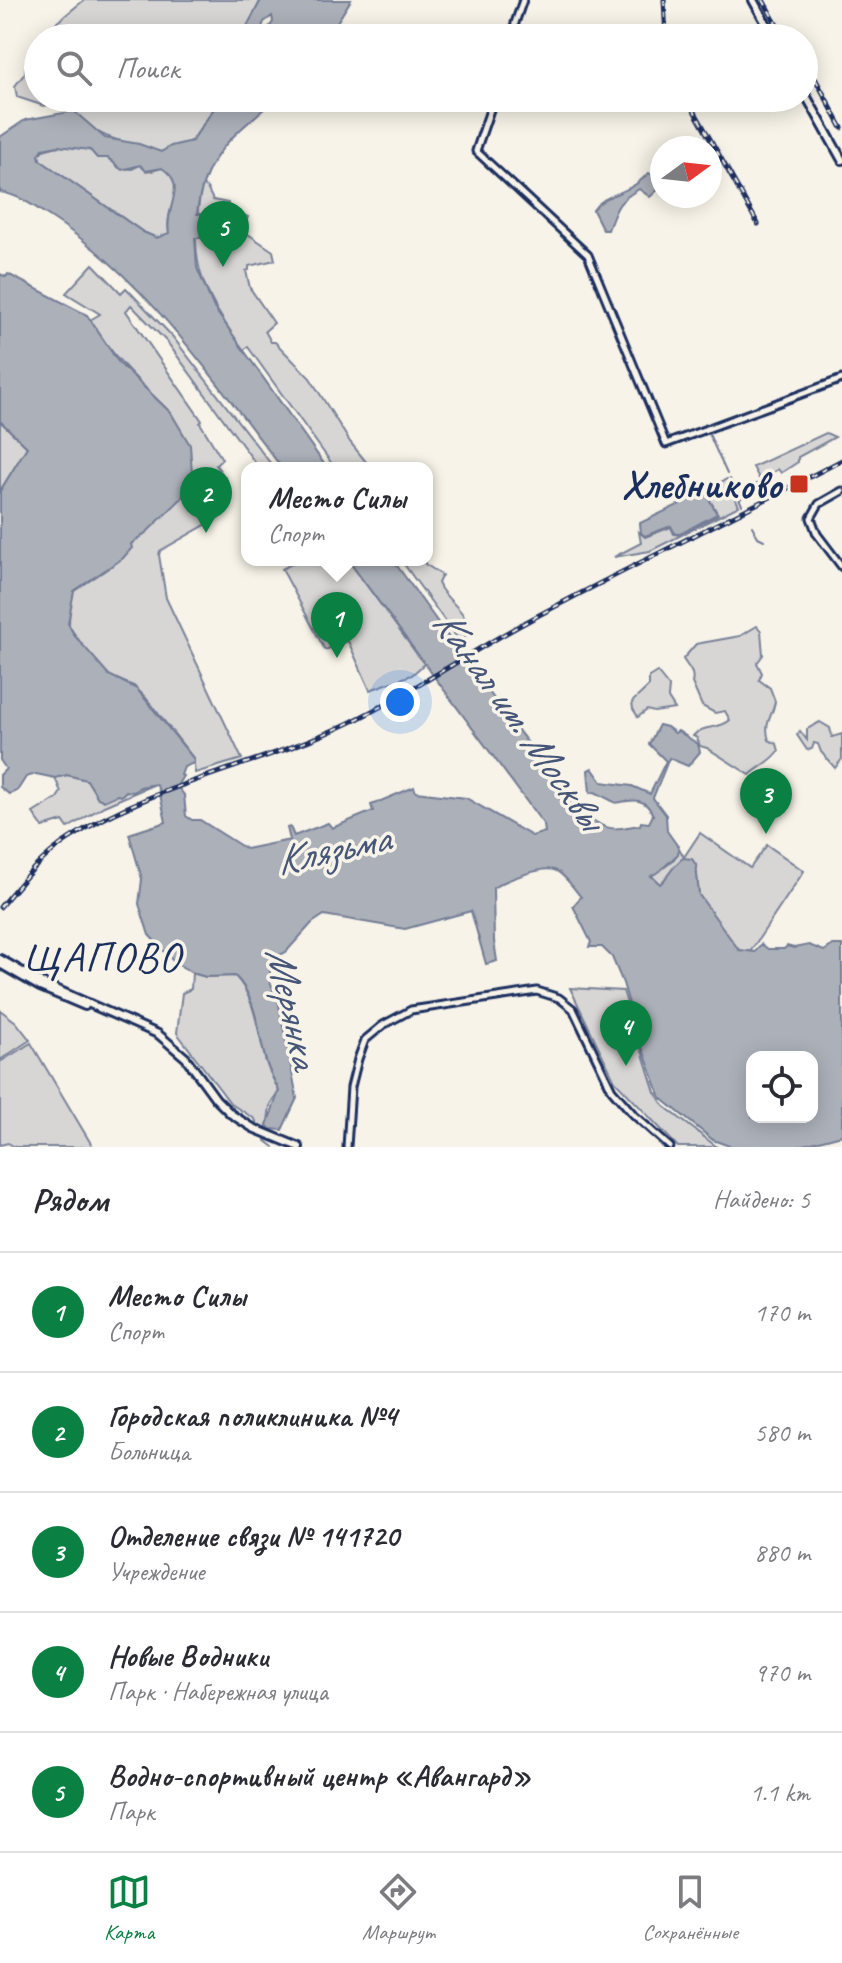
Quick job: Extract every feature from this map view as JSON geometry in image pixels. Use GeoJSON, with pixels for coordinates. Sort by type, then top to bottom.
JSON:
{"type":"FeatureCollection","features":[{"type":"Feature","properties":{"kind":"main road"},"geometry":{"type":"LineString","coordinates":[[753,0],[766,24]]}},
{"type":"Feature","properties":{"kind":"main road"},"geometry":{"type":"LineString","coordinates":[[815,112],[842,160]]}},
{"type":"Feature","properties":{"kind":"main road"},"geometry":{"type":"LineString","coordinates":[[826,132],[842,167]]}},
{"type":"Feature","properties":{"kind":"main road"},"geometry":{"type":"LineString","coordinates":[[0,962],[20,974],[158,1034],[186,1058],[231,1114],[253,1128],[299,1147]]}},
{"type":"Feature","properties":{"kind":"street"},"geometry":{"type":"LineString","coordinates":[[515,24],[523,0]]}},
{"type":"Feature","properties":{"kind":"street"},"geometry":{"type":"LineString","coordinates":[[489,112],[476,151],[561,228],[591,260],[614,324],[666,444],[842,379]]}},
{"type":"Feature","properties":{"kind":"street"},"geometry":{"type":"LineString","coordinates":[[842,491],[819,504],[811,518],[817,534],[842,567]]}},
{"type":"Feature","properties":{"kind":"street"},"geometry":{"type":"LineString","coordinates":[[347,1147],[355,1067],[363,1045],[377,1030],[408,1011],[537,991],[559,998],[573,1009],[612,1090],[634,1115],[670,1147]]}},
{"type":"Feature","properties":{"kind":"shaded area"},"geometry":{"type":"Polygon","coordinates":[[[84,0],[261,0],[248,24],[55,24],[84,0]]]}},
{"type":"Feature","properties":{"kind":"shaded area"},"geometry":{"type":"Polygon","coordinates":[[[24,74],[24,99],[17,97],[15,86],[24,74]]]}},
{"type":"Feature","properties":{"kind":"shaded area"},"geometry":{"type":"Polygon","coordinates":[[[75,112],[211,112],[191,141],[161,152],[106,136],[82,121],[75,112]]]}},
{"type":"Feature","properties":{"kind":"shaded area"},"geometry":{"type":"Polygon","coordinates":[[[58,146],[91,151],[119,168],[132,169],[140,165],[152,171],[162,168],[170,174],[176,188],[169,234],[157,238],[143,232],[40,160],[39,154],[43,150],[58,146]]]}},
{"type":"Feature","properties":{"kind":"shaded area"},"geometry":{"type":"Polygon","coordinates":[[[202,185],[213,200],[228,203],[228,207],[248,217],[245,232],[273,251],[275,260],[249,266],[246,271],[250,288],[274,323],[265,331],[271,342],[275,342],[310,378],[366,462],[331,462],[248,347],[243,350],[216,309],[201,274],[196,235],[202,185]]]}},
{"type":"Feature","properties":{"kind":"shaded area"},"geometry":{"type":"Polygon","coordinates":[[[93,264],[121,293],[126,288],[172,336],[269,462],[255,462],[167,342],[131,305],[126,311],[202,421],[200,423],[222,459],[216,465],[227,480],[213,495],[221,516],[160,551],[159,555],[166,598],[242,759],[195,773],[193,758],[146,698],[134,686],[109,676],[69,626],[70,600],[74,591],[123,558],[131,544],[148,531],[171,413],[108,347],[90,320],[100,314],[66,293],[93,264]]]}},
{"type":"Feature","properties":{"kind":"shaded area"},"geometry":{"type":"Polygon","coordinates":[[[0,421],[27,447],[0,491],[0,421]]]}},
{"type":"Feature","properties":{"kind":"shaded area"},"geometry":{"type":"Polygon","coordinates":[[[826,433],[835,437],[798,457],[798,462],[781,473],[778,469],[761,482],[753,467],[826,433]]]}},
{"type":"Feature","properties":{"kind":"shaded area"},"geometry":{"type":"Polygon","coordinates":[[[727,479],[739,506],[650,551],[614,557],[641,543],[639,532],[645,537],[671,527],[674,534],[680,535],[718,514],[707,495],[700,491],[727,479]]]}},
{"type":"Feature","properties":{"kind":"shaded area"},"geometry":{"type":"Polygon","coordinates":[[[761,482],[750,491],[740,499],[738,494],[761,482]]]}},
{"type":"Feature","properties":{"kind":"shaded area"},"geometry":{"type":"Polygon","coordinates":[[[288,566],[352,566],[424,664],[412,675],[370,690],[348,641],[325,650],[282,569],[288,566]]]}},
{"type":"Feature","properties":{"kind":"shaded area"},"geometry":{"type":"Polygon","coordinates":[[[405,566],[428,566],[442,575],[438,583],[441,589],[465,619],[463,646],[405,566]]]}},
{"type":"Feature","properties":{"kind":"shaded area"},"geometry":{"type":"Polygon","coordinates":[[[757,626],[761,631],[763,655],[757,663],[762,673],[759,680],[770,688],[775,701],[767,734],[769,740],[777,744],[779,751],[750,775],[700,746],[693,736],[730,720],[725,711],[715,713],[702,706],[692,683],[692,673],[683,659],[696,644],[740,636],[757,626]]]}},
{"type":"Feature","properties":{"kind":"shaded area"},"geometry":{"type":"Polygon","coordinates":[[[657,672],[669,687],[668,698],[675,709],[647,710],[638,717],[632,702],[649,686],[649,677],[657,672]]]}},
{"type":"Feature","properties":{"kind":"shaded area"},"geometry":{"type":"Polygon","coordinates":[[[820,722],[830,728],[832,737],[842,734],[842,759],[835,768],[818,744],[814,743],[812,749],[807,750],[797,735],[800,731],[807,740],[807,729],[820,722]]]}},
{"type":"Feature","properties":{"kind":"shaded area"},"geometry":{"type":"Polygon","coordinates":[[[67,775],[87,780],[98,798],[155,784],[104,806],[68,828],[63,821],[43,827],[33,813],[57,798],[61,792],[55,778],[67,775]]]}},
{"type":"Feature","properties":{"kind":"shaded area"},"geometry":{"type":"Polygon","coordinates":[[[700,833],[750,868],[767,845],[804,871],[750,952],[739,950],[731,942],[699,895],[696,865],[669,876],[660,885],[651,875],[672,861],[679,848],[684,857],[700,833]]]}},
{"type":"Feature","properties":{"kind":"shaded area"},"geometry":{"type":"Polygon","coordinates":[[[192,973],[206,977],[235,976],[248,995],[266,1062],[279,1091],[270,1106],[267,1128],[264,1129],[255,1119],[231,1104],[177,1033],[182,993],[191,989],[192,973]]]}},
{"type":"Feature","properties":{"kind":"shaded area"},"geometry":{"type":"Polygon","coordinates":[[[570,988],[623,991],[655,1092],[664,1106],[717,1147],[678,1147],[615,1081],[570,988]]]}},
{"type":"Feature","properties":{"kind":"shaded area"},"geometry":{"type":"Polygon","coordinates":[[[0,1010],[16,1022],[30,1040],[0,1060],[0,1010]]]}},
{"type":"Feature","properties":{"kind":"shaded area"},"geometry":{"type":"Polygon","coordinates":[[[31,1043],[93,1147],[0,1145],[0,1062],[31,1043]]]}},
{"type":"Feature","properties":{"kind":"water"},"geometry":{"type":"Polygon","coordinates":[[[261,0],[351,0],[336,24],[272,24],[272,16],[263,24],[248,24],[261,0]]]}},
{"type":"Feature","properties":{"kind":"water"},"geometry":{"type":"Polygon","coordinates":[[[75,112],[105,138],[139,144],[161,152],[192,141],[212,112],[261,112],[224,147],[206,176],[197,214],[201,214],[208,227],[206,238],[195,238],[197,268],[214,308],[323,462],[277,462],[176,332],[117,269],[49,216],[20,198],[0,192],[0,137],[25,120],[75,112]],[[58,146],[43,149],[39,155],[40,160],[143,232],[157,238],[169,233],[175,189],[170,175],[162,168],[146,171],[140,165],[122,170],[108,158],[97,158],[90,150],[58,146]]]}},
{"type":"Feature","properties":{"kind":"water"},"geometry":{"type":"Polygon","coordinates":[[[650,174],[650,197],[639,189],[626,198],[616,210],[608,230],[603,230],[593,210],[601,202],[650,174]]]}},
{"type":"Feature","properties":{"kind":"water","name":"Клязьма"},"geometry":{"type":"Polygon","coordinates":[[[0,274],[6,277],[8,274],[87,315],[119,363],[171,413],[190,445],[192,473],[182,498],[131,544],[132,548],[123,558],[74,591],[68,623],[74,635],[109,675],[137,689],[193,758],[194,763],[184,767],[177,786],[184,795],[186,816],[200,820],[246,849],[290,840],[287,828],[290,827],[294,836],[328,823],[332,828],[373,811],[371,805],[414,787],[416,792],[466,798],[532,836],[545,832],[544,825],[352,566],[397,566],[568,796],[582,812],[599,824],[624,828],[640,825],[641,822],[649,823],[653,815],[642,802],[616,803],[595,792],[590,793],[588,770],[592,768],[602,782],[632,786],[650,794],[666,761],[649,744],[659,725],[675,733],[678,731],[698,744],[700,752],[688,766],[669,758],[653,798],[666,815],[667,831],[679,848],[678,854],[651,876],[660,884],[683,858],[692,859],[696,865],[699,895],[739,950],[755,952],[761,944],[768,949],[809,945],[824,951],[833,945],[842,945],[842,1135],[796,1147],[732,1147],[713,1140],[661,1098],[612,957],[602,947],[589,947],[591,942],[573,906],[581,897],[561,874],[548,869],[523,875],[493,888],[497,961],[486,964],[471,911],[405,929],[324,915],[312,923],[286,952],[270,960],[270,981],[279,1004],[297,1098],[282,1130],[270,1129],[267,1125],[279,1091],[266,1061],[248,994],[235,976],[206,977],[192,973],[173,961],[149,935],[139,904],[142,879],[129,834],[166,822],[156,784],[140,787],[134,792],[126,791],[121,796],[104,801],[98,798],[87,780],[67,775],[55,778],[36,774],[26,777],[17,791],[9,794],[0,787],[0,775],[6,769],[0,760],[0,491],[27,447],[0,421],[0,274]]]}},
{"type":"Feature","properties":{"kind":"water"},"geometry":{"type":"Polygon","coordinates":[[[703,493],[717,514],[680,534],[675,534],[671,526],[645,536],[641,533],[640,523],[703,493]]]}},
{"type":"Feature","properties":{"kind":"waterway"},"geometry":{"type":"LineString","coordinates":[[708,432],[727,474]]}},
{"type":"Feature","properties":{"kind":"waterway"},"geometry":{"type":"LineString","coordinates":[[730,479],[742,505]]}},
{"type":"Feature","properties":{"kind":"waterway"},"geometry":{"type":"LineString","coordinates":[[752,526],[758,537],[764,540]]}},
{"type":"Feature","properties":{"kind":"waterway","name":"Мерянка"},"geometry":{"type":"LineString","coordinates":[[265,1140],[274,1147]]}},
{"type":"Feature","properties":{"kind":"railway"},"geometry":{"type":"LineString","coordinates":[[664,0],[665,24]]}},
{"type":"Feature","properties":{"kind":"railway"},"geometry":{"type":"LineString","coordinates":[[763,0],[776,24]]}},
{"type":"Feature","properties":{"kind":"railway"},"geometry":{"type":"LineString","coordinates":[[818,84],[842,128]]}},
{"type":"Feature","properties":{"kind":"railway"},"geometry":{"type":"LineString","coordinates":[[695,112],[758,224]]}},
{"type":"Feature","properties":{"kind":"railway"},"geometry":{"type":"LineString","coordinates":[[0,907],[49,854],[101,820],[170,789],[279,752],[349,723],[528,621],[842,460]]}},
{"type":"Feature","properties":{"kind":"place","name":"Водно-спортивный центр «Авангард»"},"geometry":{"type":"Point","coordinates":[223,267]}},
{"type":"Feature","properties":{"kind":"place","name":"Хлебниково"},"geometry":{"type":"Point","coordinates":[799,484]}},
{"type":"Feature","properties":{"kind":"place","name":"Городская поликлиника №4"},"geometry":{"type":"Point","coordinates":[206,533]}},
{"type":"Feature","properties":{"kind":"place","name":"Место Силы"},"geometry":{"type":"Point","coordinates":[337,658]}},
{"type":"Feature","properties":{"kind":"place","name":"Отделение связи № 141720"},"geometry":{"type":"Point","coordinates":[766,834]}},
{"type":"Feature","properties":{"kind":"place","name":"Новые Водники"},"geometry":{"type":"Point","coordinates":[626,1066]}},
{"type":"Feature","properties":{"kind":"district","name":"ЩАПОВО"},"geometry":{"type":"Point","coordinates":[103,956]}},
{"type":"Feature","properties":{"kind":"water label","name":"Канал им. Москвы"},"geometry":{"type":"Point","coordinates":[520,718]}}]}
